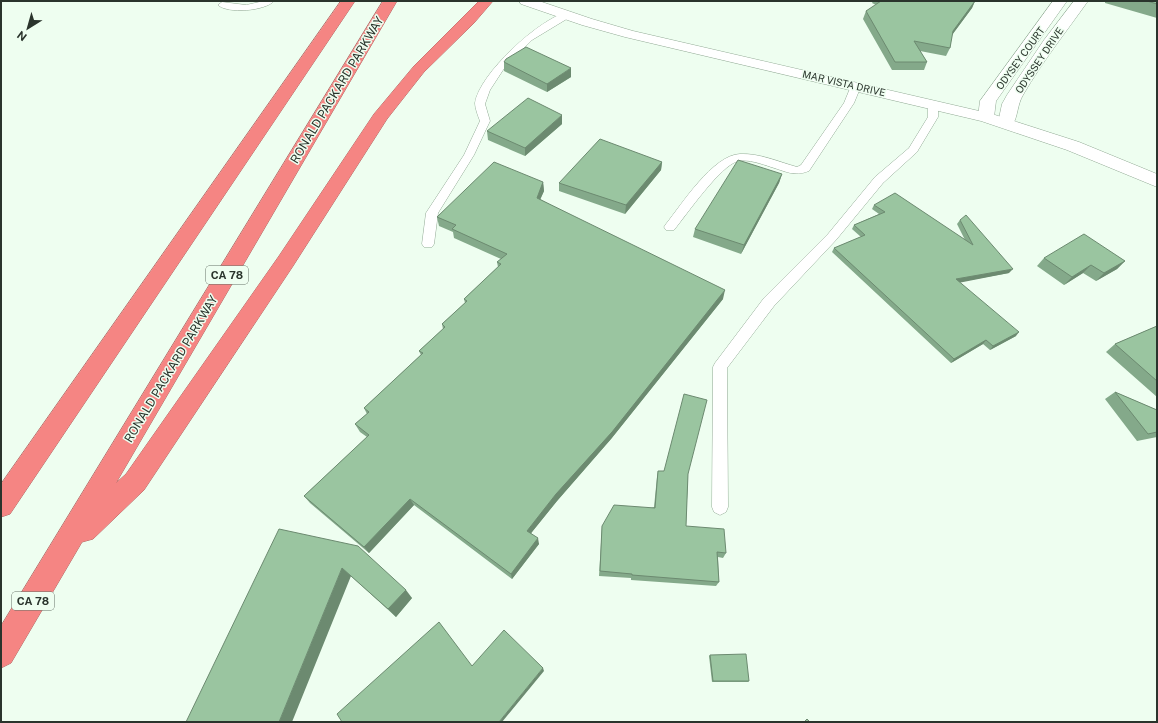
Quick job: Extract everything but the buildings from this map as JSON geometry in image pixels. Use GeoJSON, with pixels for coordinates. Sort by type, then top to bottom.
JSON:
{"type":"FeatureCollection","features":[{"type":"Feature","properties":{"kind":"highway"},"geometry":{"type":"LineString","coordinates":[[1,505],[348,1]]}},
{"type":"Feature","properties":{"kind":"highway","name":"RONALD PACKARD PARKWAY"},"geometry":{"type":"LineString","coordinates":[[1,653],[390,1]]}},
{"type":"Feature","properties":{"kind":"highway"},"geometry":{"type":"LineString","coordinates":[[64,549],[135,482],[286,261],[380,117],[420,69],[486,1]]}},
{"type":"Feature","properties":{"kind":"highway"},"geometry":{"type":"LineString","coordinates":[[291,85],[326,8]]}},
{"type":"Feature","properties":{"kind":"street","name":"MAR VISTA DRIVE"},"geometry":{"type":"LineString","coordinates":[[526,1],[630,34],[986,117],[1099,155],[1157,181]]}},
{"type":"Feature","properties":{"kind":"street"},"geometry":{"type":"LineString","coordinates":[[565,14],[575,1]]}},
{"type":"Feature","properties":{"kind":"street","name":"ODYSEY COURT"},"geometry":{"type":"LineString","coordinates":[[986,117],[988,101],[1060,1]]}},
{"type":"Feature","properties":{"kind":"street","name":"ODYSSEY DRIVE"},"geometry":{"type":"LineString","coordinates":[[1006,123],[1010,104],[1015,95],[1049,43],[1081,1]]}},
{"type":"Feature","properties":{"kind":"lane"},"geometry":{"type":"LineString","coordinates":[[222,5],[237,8],[253,8],[270,1]]}},
{"type":"Feature","properties":{"kind":"lane"},"geometry":{"type":"LineString","coordinates":[[428,244],[432,213],[469,155],[485,121],[480,104],[485,90],[501,65],[529,38],[565,14]]}},
{"type":"Feature","properties":{"kind":"lane"},"geometry":{"type":"LineString","coordinates":[[670,227],[697,192],[728,160],[748,158],[798,171],[805,168],[849,103],[856,86]]}},
{"type":"Feature","properties":{"kind":"lane"},"geometry":{"type":"LineString","coordinates":[[720,507],[720,367],[769,302],[832,237],[879,180],[912,150],[933,117],[933,105]]}}]}
